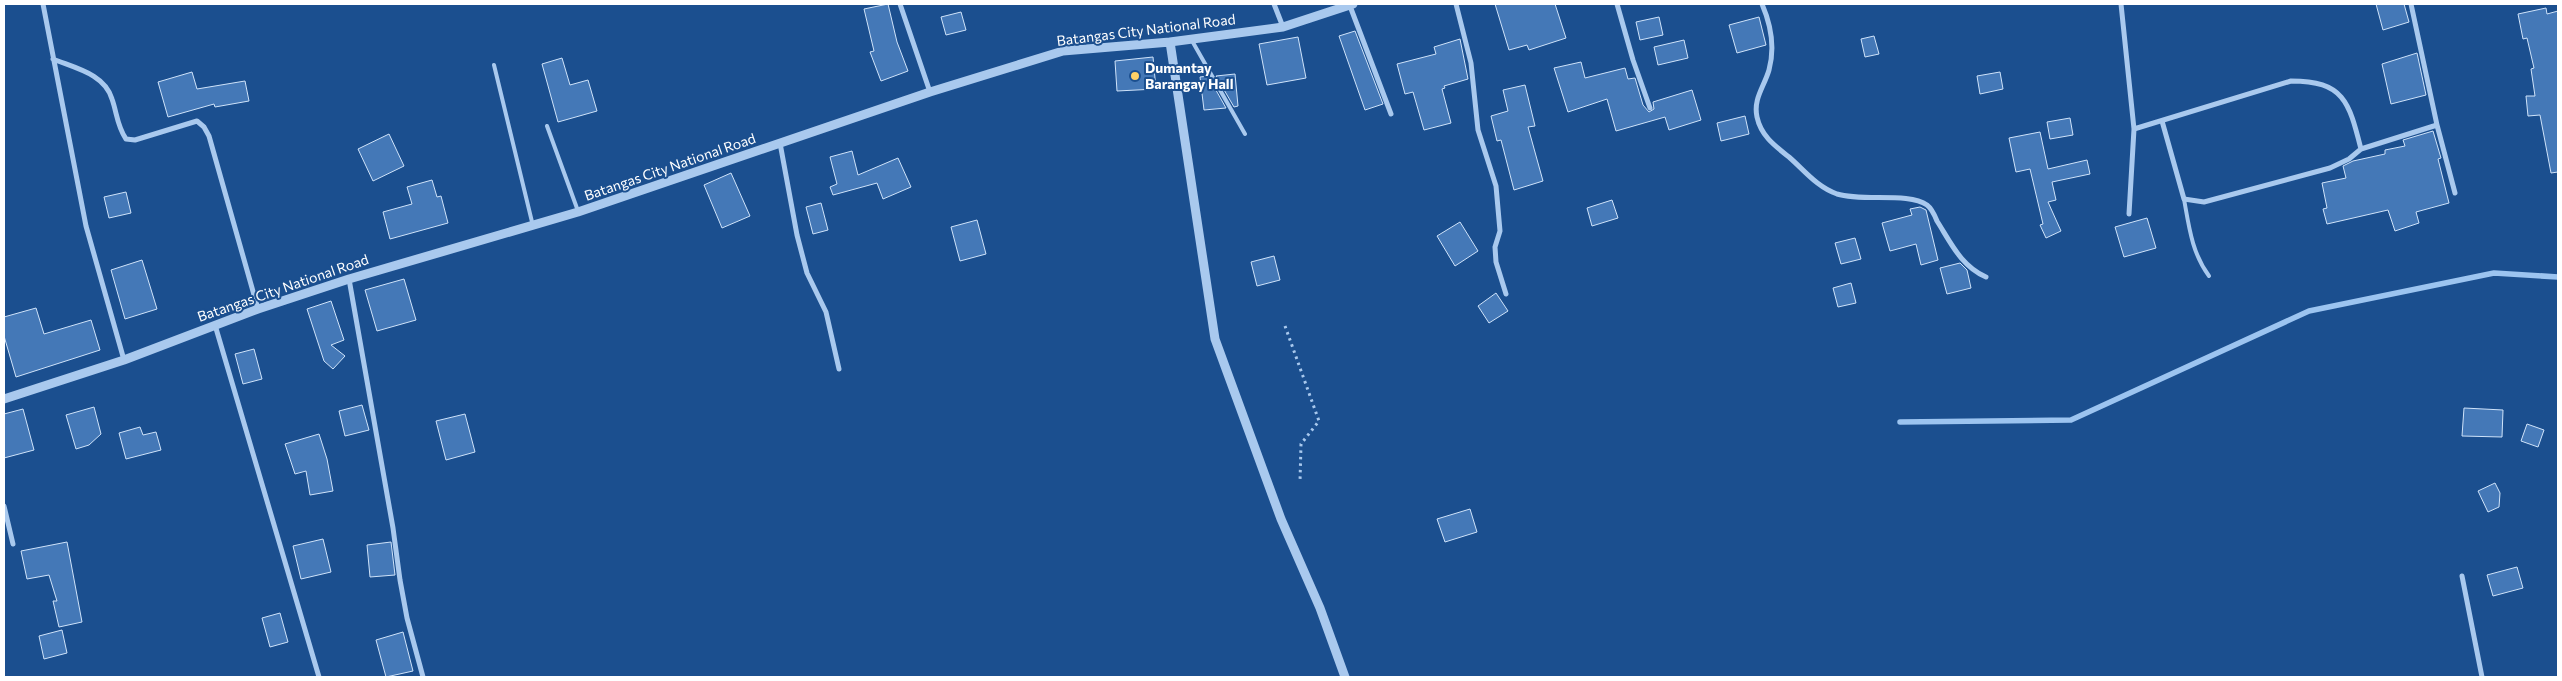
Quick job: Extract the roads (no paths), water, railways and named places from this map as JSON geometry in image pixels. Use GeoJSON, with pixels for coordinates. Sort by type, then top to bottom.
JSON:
{"type":"FeatureCollection","features":[{"type":"Feature","properties":{"kind":"street"},"geometry":{"type":"LineString","coordinates":[[43,4],[86,226],[124,360]]}},
{"type":"Feature","properties":{"kind":"street"},"geometry":{"type":"LineString","coordinates":[[900,4],[930,92]]}},
{"type":"Feature","properties":{"kind":"street"},"geometry":{"type":"LineString","coordinates":[[1274,4],[1283,27]]}},
{"type":"Feature","properties":{"kind":"street"},"geometry":{"type":"LineString","coordinates":[[1456,4],[1471,63],[1478,130],[1496,186],[1500,231],[1495,248],[1496,262],[1506,294]]}},
{"type":"Feature","properties":{"kind":"street"},"geometry":{"type":"LineString","coordinates":[[1617,4],[1633,60],[1650,108]]}},
{"type":"Feature","properties":{"kind":"street"},"geometry":{"type":"LineString","coordinates":[[1762,4],[1770,23],[1772,51],[1769,71],[1757,98],[1757,118],[1766,138],[1817,184],[1838,194],[1866,199],[1909,199],[1928,205],[1956,251],[1972,271],[1986,277]]}},
{"type":"Feature","properties":{"kind":"street"},"geometry":{"type":"LineString","coordinates":[[2121,4],[2134,129],[2130,214]]}},
{"type":"Feature","properties":{"kind":"street"},"geometry":{"type":"LineString","coordinates":[[2411,4],[2421,39],[2437,125],[2455,193]]}},
{"type":"Feature","properties":{"kind":"street"},"geometry":{"type":"LineString","coordinates":[[1352,5],[1391,114]]}},
{"type":"Feature","properties":{"kind":"street","name":"Batangas City National Road"},"geometry":{"type":"LineString","coordinates":[[4,399],[124,360],[258,309],[349,279],[578,212],[930,92],[1063,51],[1170,42],[1283,27],[1352,5]]}},
{"type":"Feature","properties":{"kind":"street"},"geometry":{"type":"LineString","coordinates":[[1170,42],[1215,339],[1281,519],[1320,608],[1345,677]]}},
{"type":"Feature","properties":{"kind":"street"},"geometry":{"type":"LineString","coordinates":[[53,59],[95,77],[106,85],[112,98],[119,129],[126,139],[135,140],[197,122],[204,127],[209,136],[258,309]]}},
{"type":"Feature","properties":{"kind":"street"},"geometry":{"type":"LineString","coordinates":[[2134,129],[2291,81],[2310,81],[2329,86],[2343,97],[2355,124],[2361,149]]}},
{"type":"Feature","properties":{"kind":"street"},"geometry":{"type":"LineString","coordinates":[[2162,121],[2184,199],[2204,202],[2330,168],[2349,159],[2361,149],[2437,125]]}},
{"type":"Feature","properties":{"kind":"street"},"geometry":{"type":"LineString","coordinates":[[780,144],[797,235],[807,273],[826,312],[839,369]]}},
{"type":"Feature","properties":{"kind":"street"},"geometry":{"type":"LineString","coordinates":[[349,279],[407,618],[423,677]]}},
{"type":"Feature","properties":{"kind":"street"},"geometry":{"type":"LineString","coordinates":[[215,325],[319,677]]}},
{"type":"Feature","properties":{"kind":"street"},"geometry":{"type":"LineString","coordinates":[[4,506],[13,544]]}},
{"type":"Feature","properties":{"kind":"street"},"geometry":{"type":"LineString","coordinates":[[2462,576],[2482,677]]}},
{"type":"Feature","properties":{"kind":"lane"},"geometry":{"type":"LineString","coordinates":[[1191,39],[1245,134]]}},
{"type":"Feature","properties":{"kind":"lane"},"geometry":{"type":"LineString","coordinates":[[494,65],[533,226]]}},
{"type":"Feature","properties":{"kind":"lane"},"geometry":{"type":"LineString","coordinates":[[547,126],[578,212]]}},
{"type":"Feature","properties":{"kind":"lane"},"geometry":{"type":"LineString","coordinates":[[2184,199],[2192,242],[2199,262],[2209,276]]}},
{"type":"Feature","properties":{"kind":"waterway"},"geometry":{"type":"LineString","coordinates":[[1900,422],[2071,420],[2309,311],[2494,273],[2558,277]]}},
{"type":"Feature","properties":{"kind":"place","name":"Dumantay Barangay Hall"},"geometry":{"type":"Point","coordinates":[1135,76]}}]}
